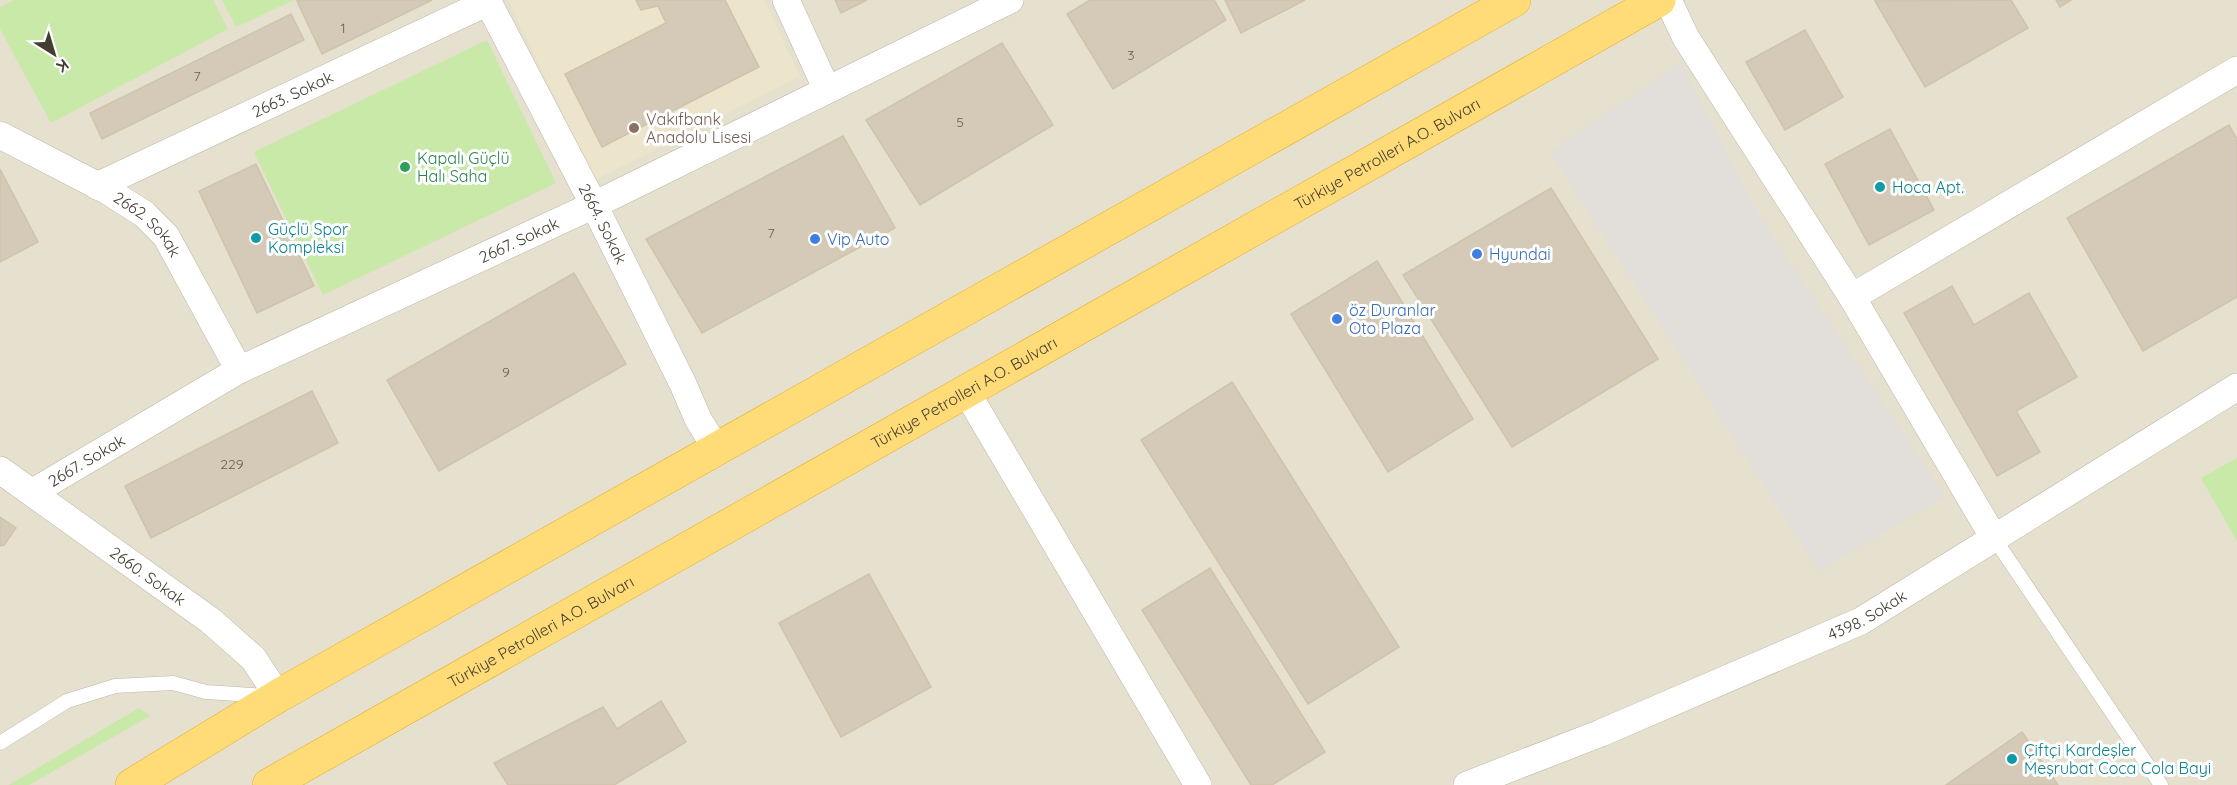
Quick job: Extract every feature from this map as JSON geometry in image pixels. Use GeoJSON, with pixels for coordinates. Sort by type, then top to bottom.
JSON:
{"type":"FeatureCollection","features":[{"type":"Feature","properties":{"kind":"highway"},"geometry":{"type":"LineString","coordinates":[[132,785],[278,696],[1514,0]]}},
{"type":"Feature","properties":{"kind":"highway","name":"Türkiye Petrolleri A.O. Bulvarı"},"geometry":{"type":"LineString","coordinates":[[269,785],[1659,0]]}},
{"type":"Feature","properties":{"kind":"street"},"geometry":{"type":"LineString","coordinates":[[786,0],[827,90]]}},
{"type":"Feature","properties":{"kind":"street","name":"2667. Sokak"},"geometry":{"type":"LineString","coordinates":[[33,492],[239,370],[594,205],[1010,0]]}},
{"type":"Feature","properties":{"kind":"street"},"geometry":{"type":"LineString","coordinates":[[1668,0],[1686,38],[1852,297],[1994,538]]}},
{"type":"Feature","properties":{"kind":"street","name":"2664. Sokak"},"geometry":{"type":"LineString","coordinates":[[489,1],[594,205],[683,384],[698,419],[717,450]]}},
{"type":"Feature","properties":{"kind":"street","name":"2663. Sokak"},"geometry":{"type":"LineString","coordinates":[[98,186],[489,1]]}},
{"type":"Feature","properties":{"kind":"street"},"geometry":{"type":"LineString","coordinates":[[1852,297],[2237,70]]}},
{"type":"Feature","properties":{"kind":"street","name":"2662. Sokak"},"geometry":{"type":"LineString","coordinates":[[0,135],[98,186],[144,213],[166,236],[239,370]]}},
{"type":"Feature","properties":{"kind":"street","name":"4398. Sokak"},"geometry":{"type":"LineString","coordinates":[[1467,785],[1601,733],[1861,621],[2237,387]]}},
{"type":"Feature","properties":{"kind":"street"},"geometry":{"type":"LineString","coordinates":[[966,391],[1198,785]]}},
{"type":"Feature","properties":{"kind":"street","name":"2660. Sokak"},"geometry":{"type":"LineString","coordinates":[[0,470],[211,621],[254,658],[278,696]]}},
{"type":"Feature","properties":{"kind":"lane"},"geometry":{"type":"LineString","coordinates":[[1994,538],[2161,785]]}},
{"type":"Feature","properties":{"kind":"lane"},"geometry":{"type":"LineString","coordinates":[[0,743],[67,701],[115,686],[173,683],[206,692],[278,696]]}},
{"type":"Feature","properties":{"kind":"shaded area"},"geometry":{"type":"Polygon","coordinates":[[[0,0],[2237,0],[2237,785],[0,785],[0,0]]]}},
{"type":"Feature","properties":{"kind":"shaded area","name":"Vakıfbank Anadolu Lisesi"},"geometry":{"type":"Polygon","coordinates":[[[508,0],[764,0],[800,76],[595,180],[508,0]]]}},
{"type":"Feature","properties":{"kind":"shaded area"},"geometry":{"type":"Polygon","coordinates":[[[1681,63],[1761,219],[1945,496],[1819,571],[1550,152],[1681,63]]]}},
{"type":"Feature","properties":{"kind":"green space"},"geometry":{"type":"Polygon","coordinates":[[[14,0],[213,0],[228,29],[51,123],[0,29],[0,7],[14,0]]]}},
{"type":"Feature","properties":{"kind":"green space"},"geometry":{"type":"Polygon","coordinates":[[[222,0],[294,0],[236,27],[222,0]]]}},
{"type":"Feature","properties":{"kind":"green space","name":"Kapalı Güçlü Halı Saha"},"geometry":{"type":"Polygon","coordinates":[[[487,40],[556,183],[323,295],[254,152],[487,40]]]}},
{"type":"Feature","properties":{"kind":"green space"},"geometry":{"type":"Polygon","coordinates":[[[2237,458],[2237,541],[2201,478],[2237,458]]]}},
{"type":"Feature","properties":{"kind":"green space"},"geometry":{"type":"Polygon","coordinates":[[[139,708],[150,716],[29,785],[9,785],[139,708]]]}},
{"type":"Feature","properties":{"kind":"building"},"geometry":{"type":"Polygon","coordinates":[[[432,0],[322,54],[297,1],[432,0]]]}},
{"type":"Feature","properties":{"kind":"building"},"geometry":{"type":"Polygon","coordinates":[[[636,0],[725,0],[759,67],[602,147],[565,74],[666,23],[658,6],[641,10],[636,0]]]}},
{"type":"Feature","properties":{"kind":"building"},"geometry":{"type":"Polygon","coordinates":[[[835,0],[867,0],[841,13],[835,0]]]}},
{"type":"Feature","properties":{"kind":"building"},"geometry":{"type":"Polygon","coordinates":[[[1090,0],[1214,0],[1226,20],[1113,89],[1067,14],[1090,0]]]}},
{"type":"Feature","properties":{"kind":"building"},"geometry":{"type":"Polygon","coordinates":[[[1225,0],[1305,0],[1241,33],[1225,0]]]}},
{"type":"Feature","properties":{"kind":"building"},"geometry":{"type":"Polygon","coordinates":[[[2011,0],[2028,28],[1925,87],[1875,1],[2011,0]]]}},
{"type":"Feature","properties":{"kind":"building"},"geometry":{"type":"Polygon","coordinates":[[[2056,0],[2071,0],[2060,7],[2056,0]]]}},
{"type":"Feature","properties":{"kind":"building"},"geometry":{"type":"Polygon","coordinates":[[[291,14],[304,40],[102,139],[90,113],[291,14]]]}},
{"type":"Feature","properties":{"kind":"building"},"geometry":{"type":"Polygon","coordinates":[[[1805,30],[1843,97],[1785,130],[1746,62],[1805,30]]]}},
{"type":"Feature","properties":{"kind":"building"},"geometry":{"type":"Polygon","coordinates":[[[1002,43],[1053,125],[920,205],[866,120],[1002,43]]]}},
{"type":"Feature","properties":{"kind":"building"},"geometry":{"type":"Polygon","coordinates":[[[2229,125],[2237,139],[2237,297],[2143,351],[2067,218],[2229,125]]]}},
{"type":"Feature","properties":{"kind":"building","name":"Hoca Apt."},"geometry":{"type":"Polygon","coordinates":[[[1890,129],[1934,210],[1869,245],[1825,164],[1890,129]]]}},
{"type":"Feature","properties":{"kind":"building"},"geometry":{"type":"Polygon","coordinates":[[[843,136],[895,228],[702,333],[646,239],[843,136]]]}},
{"type":"Feature","properties":{"kind":"building","name":"Güçlü Spor Kompleksi"},"geometry":{"type":"Polygon","coordinates":[[[256,164],[314,286],[257,313],[199,191],[256,164]]]}},
{"type":"Feature","properties":{"kind":"building"},"geometry":{"type":"Polygon","coordinates":[[[0,169],[38,242],[0,262],[0,169]]]}},
{"type":"Feature","properties":{"kind":"building"},"geometry":{"type":"Polygon","coordinates":[[[1551,188],[1658,359],[1512,447],[1403,275],[1551,188]]]}},
{"type":"Feature","properties":{"kind":"building"},"geometry":{"type":"Polygon","coordinates":[[[1377,261],[1473,419],[1388,472],[1291,314],[1377,261]]]}},
{"type":"Feature","properties":{"kind":"building"},"geometry":{"type":"Polygon","coordinates":[[[574,273],[626,364],[439,471],[387,380],[574,273]]]}},
{"type":"Feature","properties":{"kind":"building"},"geometry":{"type":"Polygon","coordinates":[[[1952,286],[1974,325],[2029,293],[2077,377],[2016,411],[2040,452],[1997,476],[1904,313],[1952,286]]]}},
{"type":"Feature","properties":{"kind":"building"},"geometry":{"type":"Polygon","coordinates":[[[1232,382],[1399,647],[1308,704],[1141,440],[1232,382]]]}},
{"type":"Feature","properties":{"kind":"building"},"geometry":{"type":"Polygon","coordinates":[[[312,391],[338,443],[151,538],[125,486],[312,391]]]}},
{"type":"Feature","properties":{"kind":"building"},"geometry":{"type":"Polygon","coordinates":[[[0,517],[16,528],[4,545],[0,546],[0,517]]]}},
{"type":"Feature","properties":{"kind":"building"},"geometry":{"type":"Polygon","coordinates":[[[1210,568],[1325,752],[1272,785],[1251,785],[1142,610],[1210,568]]]}},
{"type":"Feature","properties":{"kind":"building"},"geometry":{"type":"Polygon","coordinates":[[[869,574],[931,687],[841,737],[779,623],[869,574]]]}},
{"type":"Feature","properties":{"kind":"building"},"geometry":{"type":"Polygon","coordinates":[[[661,701],[686,742],[614,785],[508,785],[494,763],[603,707],[617,729],[661,701]]]}},
{"type":"Feature","properties":{"kind":"building","name":"Çiftçi Kardeşler Meşrubat Coca Cola Bayi"},"geometry":{"type":"Polygon","coordinates":[[[2022,732],[2058,785],[1946,785],[2022,732]]]}},
{"type":"Feature","properties":{"kind":"place","name":"Vakıfbank Anadolu Lisesi"},"geometry":{"type":"Point","coordinates":[634,128]}},
{"type":"Feature","properties":{"kind":"place","name":"Kapalı Güçlü Halı Saha"},"geometry":{"type":"Point","coordinates":[405,167]}},
{"type":"Feature","properties":{"kind":"place","name":"Hoca Apt."},"geometry":{"type":"Point","coordinates":[1880,187]}},
{"type":"Feature","properties":{"kind":"place","name":"Güçlü Spor Kompleksi"},"geometry":{"type":"Point","coordinates":[256,238]}},
{"type":"Feature","properties":{"kind":"place","name":"Vip Auto"},"geometry":{"type":"Point","coordinates":[815,239]}},
{"type":"Feature","properties":{"kind":"place","name":"Hyundai"},"geometry":{"type":"Point","coordinates":[1477,254]}},
{"type":"Feature","properties":{"kind":"place","name":"öz Duranlar Oto Plaza"},"geometry":{"type":"Point","coordinates":[1337,319]}},
{"type":"Feature","properties":{"kind":"place","name":"Çiftçi Kardeşler Meşrubat Coca Cola Bayi"},"geometry":{"type":"Point","coordinates":[2012,759]}}]}
